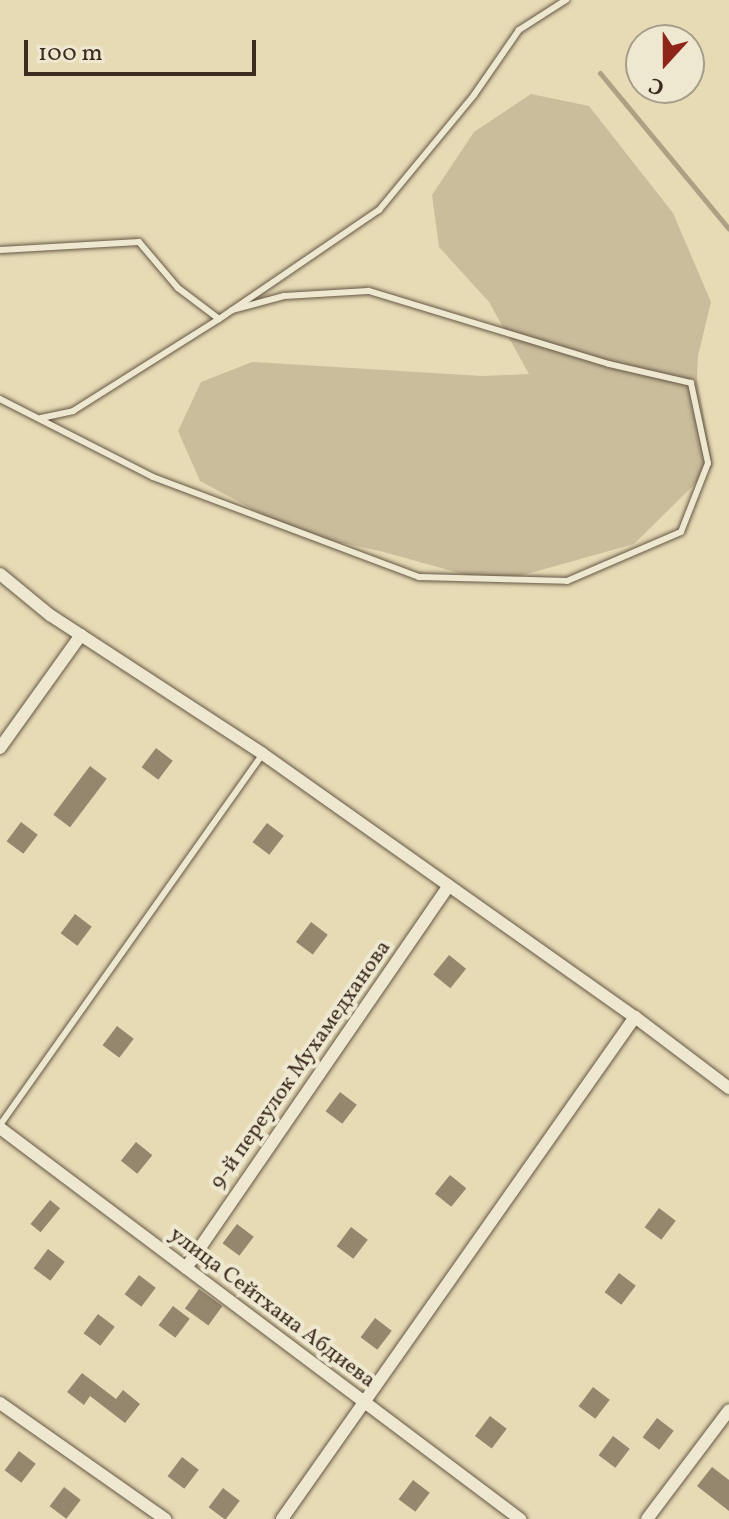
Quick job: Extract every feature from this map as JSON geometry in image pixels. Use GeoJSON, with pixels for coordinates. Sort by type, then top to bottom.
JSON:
{"type":"FeatureCollection","features":[{"type":"Feature","properties":{"kind":"street"},"geometry":{"type":"LineString","coordinates":[[0,574],[81,635],[263,754],[635,1017],[729,1088]]}},
{"type":"Feature","properties":{"kind":"street"},"geometry":{"type":"LineString","coordinates":[[0,748],[81,635]]}},
{"type":"Feature","properties":{"kind":"street","name":"9-й переулок Мухамедханова"},"geometry":{"type":"LineString","coordinates":[[186,1268],[449,886]]}},
{"type":"Feature","properties":{"kind":"street"},"geometry":{"type":"LineString","coordinates":[[282,1519],[635,1017]]}},
{"type":"Feature","properties":{"kind":"street","name":"улица Сейтхана Абдиева"},"geometry":{"type":"LineString","coordinates":[[0,1126],[520,1519]]}},
{"type":"Feature","properties":{"kind":"street"},"geometry":{"type":"LineString","coordinates":[[0,1403],[165,1519]]}},
{"type":"Feature","properties":{"kind":"street"},"geometry":{"type":"LineString","coordinates":[[647,1519],[729,1410]]}},
{"type":"Feature","properties":{"kind":"lane"},"geometry":{"type":"LineString","coordinates":[[41,418],[73,411],[219,319],[379,210],[474,95],[519,30],[566,0]]}},
{"type":"Feature","properties":{"kind":"lane"},"geometry":{"type":"LineString","coordinates":[[0,250],[139,242],[178,288],[219,319]]}},
{"type":"Feature","properties":{"kind":"lane"},"geometry":{"type":"LineString","coordinates":[[0,399],[153,477],[419,577],[567,581],[681,532],[708,463],[691,383],[609,364],[368,291],[284,296],[232,310]]}},
{"type":"Feature","properties":{"kind":"lane"},"geometry":{"type":"LineString","coordinates":[[0,1126],[263,754]]}},
{"type":"Feature","properties":{"kind":"shaded area"},"geometry":{"type":"Polygon","coordinates":[[[531,94],[589,106],[673,213],[711,302],[698,356],[697,379],[713,466],[634,544],[495,583],[380,551],[299,534],[200,481],[178,431],[201,382],[252,362],[482,376],[529,374],[489,302],[439,247],[432,195],[474,132],[531,94]]]}},
{"type":"Feature","properties":{"kind":"building"},"geometry":{"type":"Polygon","coordinates":[[[156,748],[173,761],[158,780],[142,767],[156,748]]]}},
{"type":"Feature","properties":{"kind":"building"},"geometry":{"type":"Polygon","coordinates":[[[90,766],[107,779],[70,827],[53,815],[90,766]]]}},
{"type":"Feature","properties":{"kind":"building"},"geometry":{"type":"Polygon","coordinates":[[[21,822],[38,835],[23,854],[7,841],[21,822]]]}},
{"type":"Feature","properties":{"kind":"building"},"geometry":{"type":"Polygon","coordinates":[[[267,823],[284,836],[269,855],[253,842],[267,823]]]}},
{"type":"Feature","properties":{"kind":"building"},"geometry":{"type":"Polygon","coordinates":[[[75,914],[92,927],[77,946],[61,933],[75,914]]]}},
{"type":"Feature","properties":{"kind":"building"},"geometry":{"type":"Polygon","coordinates":[[[311,922],[328,935],[313,955],[296,942],[311,922]]]}},
{"type":"Feature","properties":{"kind":"building"},"geometry":{"type":"Polygon","coordinates":[[[449,955],[466,969],[450,988],[433,974],[449,955]]]}},
{"type":"Feature","properties":{"kind":"building"},"geometry":{"type":"Polygon","coordinates":[[[117,1026],[134,1039],[119,1058],[103,1045],[117,1026]]]}},
{"type":"Feature","properties":{"kind":"building"},"geometry":{"type":"Polygon","coordinates":[[[340,1092],[357,1105],[342,1124],[326,1111],[340,1092]]]}},
{"type":"Feature","properties":{"kind":"building"},"geometry":{"type":"Polygon","coordinates":[[[136,1142],[152,1155],[137,1174],[121,1161],[136,1142]]]}},
{"type":"Feature","properties":{"kind":"building"},"geometry":{"type":"Polygon","coordinates":[[[450,1175],[466,1188],[451,1207],[435,1194],[450,1175]]]}},
{"type":"Feature","properties":{"kind":"building"},"geometry":{"type":"Polygon","coordinates":[[[50,1200],[60,1208],[41,1232],[30,1224],[50,1200]]]}},
{"type":"Feature","properties":{"kind":"building"},"geometry":{"type":"Polygon","coordinates":[[[659,1208],[676,1221],[661,1240],[645,1227],[659,1208]]]}},
{"type":"Feature","properties":{"kind":"building"},"geometry":{"type":"Polygon","coordinates":[[[237,1224],[254,1237],[239,1256],[223,1243],[237,1224]]]}},
{"type":"Feature","properties":{"kind":"building"},"geometry":{"type":"Polygon","coordinates":[[[351,1227],[368,1240],[353,1259],[337,1246],[351,1227]]]}},
{"type":"Feature","properties":{"kind":"building"},"geometry":{"type":"Polygon","coordinates":[[[48,1249],[65,1262],[50,1281],[34,1268],[48,1249]]]}},
{"type":"Feature","properties":{"kind":"building"},"geometry":{"type":"Polygon","coordinates":[[[619,1273],[636,1286],[621,1305],[605,1292],[619,1273]]]}},
{"type":"Feature","properties":{"kind":"building"},"geometry":{"type":"Polygon","coordinates":[[[139,1275],[156,1288],[141,1307],[125,1294],[139,1275]]]}},
{"type":"Feature","properties":{"kind":"building"},"geometry":{"type":"Polygon","coordinates":[[[199,1289],[222,1306],[208,1325],[185,1308],[199,1289]]]}},
{"type":"Feature","properties":{"kind":"building"},"geometry":{"type":"Polygon","coordinates":[[[173,1306],[190,1319],[175,1338],[159,1325],[173,1306]]]}},
{"type":"Feature","properties":{"kind":"building"},"geometry":{"type":"Polygon","coordinates":[[[98,1314],[115,1327],[100,1346],[84,1333],[98,1314]]]}},
{"type":"Feature","properties":{"kind":"building"},"geometry":{"type":"Polygon","coordinates":[[[375,1318],[392,1331],[377,1350],[361,1337],[375,1318]]]}},
{"type":"Feature","properties":{"kind":"building"},"geometry":{"type":"Polygon","coordinates":[[[82,1373],[116,1399],[123,1390],[140,1404],[125,1423],[90,1396],[84,1405],[67,1392],[82,1373]]]}},
{"type":"Feature","properties":{"kind":"building"},"geometry":{"type":"Polygon","coordinates":[[[593,1387],[610,1400],[595,1419],[579,1406],[593,1387]]]}},
{"type":"Feature","properties":{"kind":"building"},"geometry":{"type":"Polygon","coordinates":[[[490,1416],[507,1429],[492,1449],[475,1436],[490,1416]]]}},
{"type":"Feature","properties":{"kind":"building"},"geometry":{"type":"Polygon","coordinates":[[[657,1418],[674,1431],[659,1450],[643,1437],[657,1418]]]}},
{"type":"Feature","properties":{"kind":"building"},"geometry":{"type":"Polygon","coordinates":[[[613,1436],[630,1449],[615,1468],[599,1455],[613,1436]]]}},
{"type":"Feature","properties":{"kind":"building"},"geometry":{"type":"Polygon","coordinates":[[[19,1451],[36,1464],[21,1483],[5,1470],[19,1451]]]}},
{"type":"Feature","properties":{"kind":"building"},"geometry":{"type":"Polygon","coordinates":[[[182,1457],[199,1470],[184,1489],[168,1476],[182,1457]]]}},
{"type":"Feature","properties":{"kind":"building"},"geometry":{"type":"Polygon","coordinates":[[[712,1467],[729,1480],[729,1511],[697,1486],[712,1467]]]}},
{"type":"Feature","properties":{"kind":"building"},"geometry":{"type":"Polygon","coordinates":[[[413,1480],[430,1493],[415,1512],[399,1499],[413,1480]]]}},
{"type":"Feature","properties":{"kind":"building"},"geometry":{"type":"Polygon","coordinates":[[[64,1487],[81,1500],[66,1519],[50,1506],[64,1487]]]}},
{"type":"Feature","properties":{"kind":"building"},"geometry":{"type":"Polygon","coordinates":[[[223,1488],[240,1501],[226,1519],[209,1507],[223,1488]]]}},
{"type":"Feature","properties":{"kind":"waterway"},"geometry":{"type":"LineString","coordinates":[[600,73],[729,229]]}}]}
